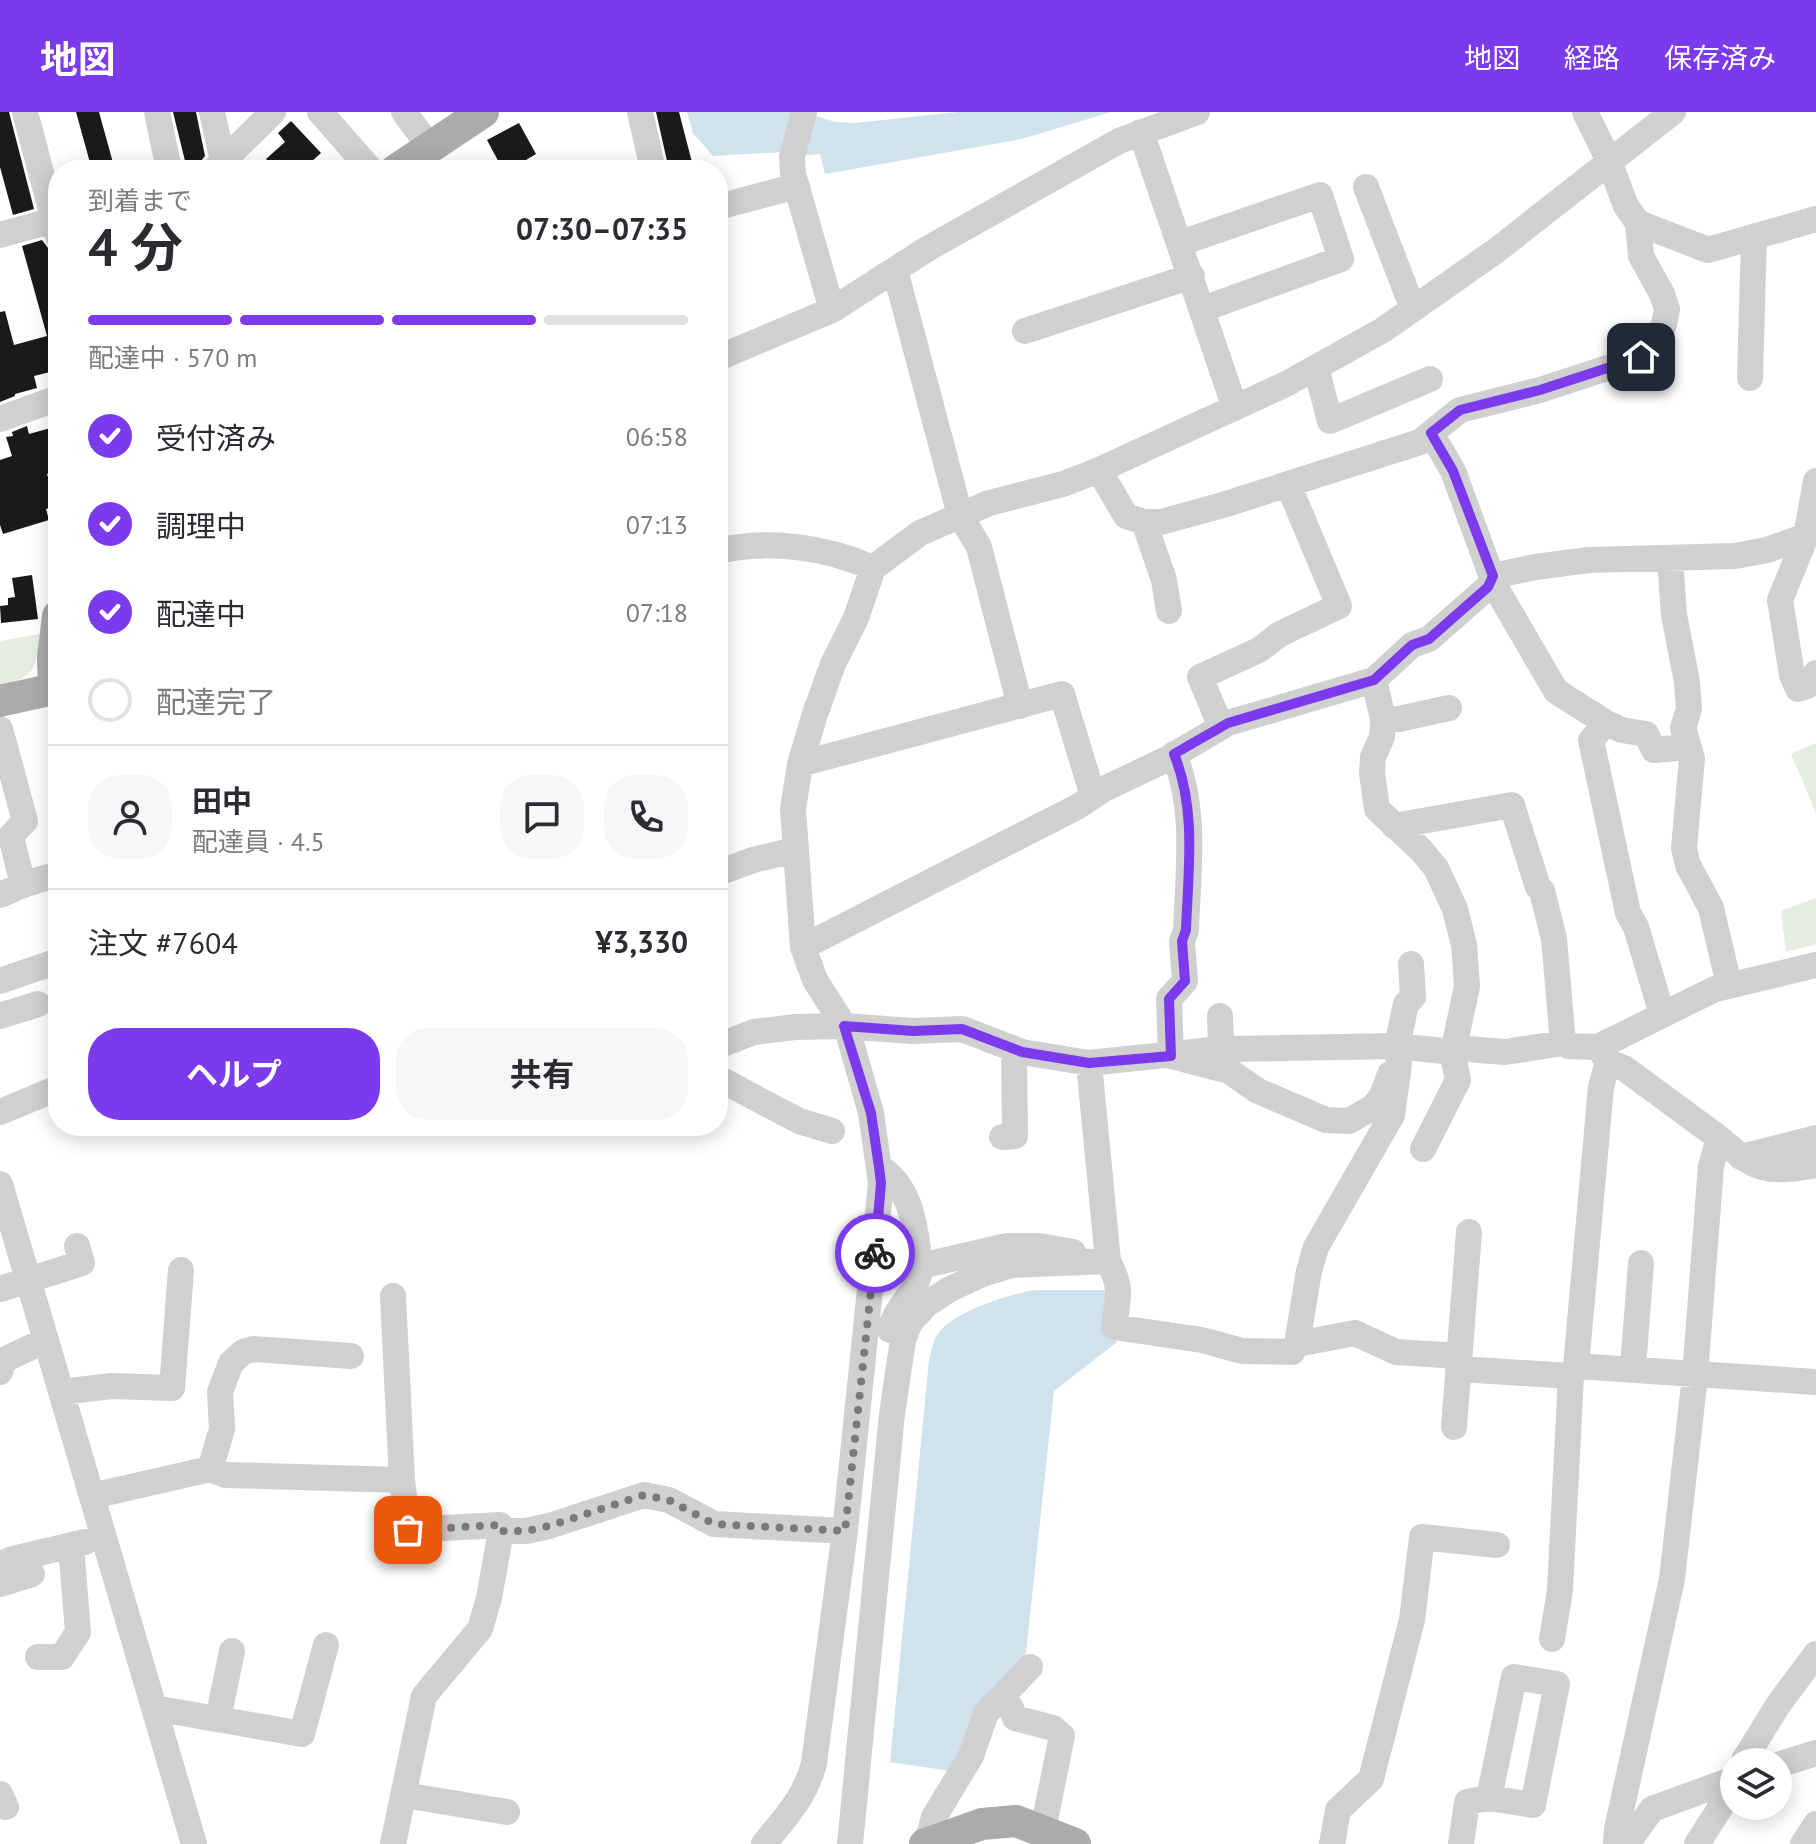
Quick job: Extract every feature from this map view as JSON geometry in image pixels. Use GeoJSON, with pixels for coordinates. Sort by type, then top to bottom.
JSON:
{"type":"FeatureCollection","features":[{"type":"Feature","properties":{"kind":"main road"},"geometry":{"type":"LineString","coordinates":[[410,160],[483,112]]}},
{"type":"Feature","properties":{"kind":"main road"},"geometry":{"type":"LineString","coordinates":[[0,701],[48,691]]}},
{"type":"Feature","properties":{"kind":"main road"},"geometry":{"type":"LineString","coordinates":[[926,1843],[982,1824],[1016,1821],[1054,1838]]}},
{"type":"Feature","properties":{"kind":"street"},"geometry":{"type":"LineString","coordinates":[[25,112],[48,198]]}},
{"type":"Feature","properties":{"kind":"street"},"geometry":{"type":"LineString","coordinates":[[157,112],[167,160]]}},
{"type":"Feature","properties":{"kind":"street"},"geometry":{"type":"LineString","coordinates":[[212,112],[217,160]]}},
{"type":"Feature","properties":{"kind":"street"},"geometry":{"type":"LineString","coordinates":[[223,160],[273,112]]}},
{"type":"Feature","properties":{"kind":"street"},"geometry":{"type":"LineString","coordinates":[[320,112],[362,160]]}},
{"type":"Feature","properties":{"kind":"street"},"geometry":{"type":"LineString","coordinates":[[404,112],[429,146]]}},
{"type":"Feature","properties":{"kind":"street"},"geometry":{"type":"LineString","coordinates":[[640,112],[651,160]]}},
{"type":"Feature","properties":{"kind":"street"},"geometry":{"type":"LineString","coordinates":[[804,112],[792,157],[797,186],[832,310]]}},
{"type":"Feature","properties":{"kind":"street"},"geometry":{"type":"LineString","coordinates":[[728,354],[832,310],[927,249],[1119,141],[1197,112]]}},
{"type":"Feature","properties":{"kind":"street"},"geometry":{"type":"LineString","coordinates":[[1099,470],[1126,516],[1144,522],[1161,522],[1420,442],[1460,410],[1540,390],[1641,357],[1664,325],[1667,309],[1641,256],[1638,223],[1626,206],[1609,161],[1585,112]]}},
{"type":"Feature","properties":{"kind":"street"},"geometry":{"type":"LineString","coordinates":[[764,1844],[796,1805],[809,1782],[826,1684],[845,1531],[878,1221],[881,1183],[871,1113],[844,1026],[815,980],[803,947],[793,809],[800,764],[833,664],[856,618],[873,568],[920,533],[989,503],[1063,484],[1099,470],[1235,408],[1383,330],[1497,250],[1673,112]]}},
{"type":"Feature","properties":{"kind":"street"},"geometry":{"type":"LineString","coordinates":[[1141,132],[1235,408]]}},
{"type":"Feature","properties":{"kind":"street"},"geometry":{"type":"LineString","coordinates":[[728,204],[797,186]]}},
{"type":"Feature","properties":{"kind":"street"},"geometry":{"type":"LineString","coordinates":[[1366,187],[1413,309]]}},
{"type":"Feature","properties":{"kind":"street"},"geometry":{"type":"LineString","coordinates":[[1181,243],[1320,195],[1341,259],[1203,309]]}},
{"type":"Feature","properties":{"kind":"street"},"geometry":{"type":"LineString","coordinates":[[1638,223],[1708,250],[1816,219]]}},
{"type":"Feature","properties":{"kind":"street"},"geometry":{"type":"LineString","coordinates":[[0,235],[48,229]]}},
{"type":"Feature","properties":{"kind":"street"},"geometry":{"type":"LineString","coordinates":[[1750,378],[1754,237]]}},
{"type":"Feature","properties":{"kind":"street"},"geometry":{"type":"LineString","coordinates":[[895,270],[960,515],[979,547],[1020,706]]}},
{"type":"Feature","properties":{"kind":"street"},"geometry":{"type":"LineString","coordinates":[[1025,331],[1192,276]]}},
{"type":"Feature","properties":{"kind":"street"},"geometry":{"type":"LineString","coordinates":[[1316,368],[1330,421],[1430,379]]}},
{"type":"Feature","properties":{"kind":"street"},"geometry":{"type":"LineString","coordinates":[[0,419],[48,402]]}},
{"type":"Feature","properties":{"kind":"street"},"geometry":{"type":"LineString","coordinates":[[1431,433],[1453,471],[1496,588],[1556,691],[1606,723],[1622,730],[1646,734],[1654,750],[1688,747]]}},
{"type":"Feature","properties":{"kind":"street"},"geometry":{"type":"LineString","coordinates":[[1816,481],[1806,536],[1780,600],[1792,675],[1798,689],[1807,686],[1816,673]]}},
{"type":"Feature","properties":{"kind":"street"},"geometry":{"type":"LineString","coordinates":[[1221,727],[1200,677],[1259,650],[1280,634],[1339,606],[1288,484]]}},
{"type":"Feature","properties":{"kind":"street"},"geometry":{"type":"LineString","coordinates":[[1144,522],[1164,580],[1169,611]]}},
{"type":"Feature","properties":{"kind":"street"},"geometry":{"type":"LineString","coordinates":[[1493,576],[1589,560],[1735,556],[1767,550],[1806,536]]}},
{"type":"Feature","properties":{"kind":"street"},"geometry":{"type":"LineString","coordinates":[[728,550],[777,545],[835,555],[873,568]]}},
{"type":"Feature","properties":{"kind":"street"},"geometry":{"type":"LineString","coordinates":[[1670,558],[1674,615],[1687,682],[1689,709],[1683,728],[1692,758],[1684,848],[1688,865],[1711,908],[1729,985]]}},
{"type":"Feature","properties":{"kind":"street"},"geometry":{"type":"LineString","coordinates":[[803,947],[1064,814],[1221,727],[1374,680],[1412,645],[1429,639],[1488,587],[1493,576]]}},
{"type":"Feature","properties":{"kind":"street"},"geometry":{"type":"LineString","coordinates":[[1374,680],[1383,719],[1382,737],[1373,757],[1377,809],[1436,868],[1455,909],[1464,945],[1467,986],[1453,1050],[1458,1080],[1423,1149]]}},
{"type":"Feature","properties":{"kind":"street"},"geometry":{"type":"LineString","coordinates":[[800,764],[1062,694],[1093,796]]}},
{"type":"Feature","properties":{"kind":"street"},"geometry":{"type":"LineString","coordinates":[[1383,719],[1399,719],[1449,708]]}},
{"type":"Feature","properties":{"kind":"street"},"geometry":{"type":"LineString","coordinates":[[1606,723],[1591,740],[1628,913],[1636,927],[1662,1014]]}},
{"type":"Feature","properties":{"kind":"street"},"geometry":{"type":"LineString","coordinates":[[0,729],[25,821],[11,836],[11,890],[48,877]]}},
{"type":"Feature","properties":{"kind":"street"},"geometry":{"type":"LineString","coordinates":[[1171,1056],[1169,999],[1185,981],[1182,941],[1186,930],[1191,848],[1182,774],[1174,754]]}},
{"type":"Feature","properties":{"kind":"street"},"geometry":{"type":"LineString","coordinates":[[1394,826],[1512,805],[1538,887],[1542,891],[1554,939],[1563,1043]]}},
{"type":"Feature","properties":{"kind":"street"},"geometry":{"type":"LineString","coordinates":[[728,869],[795,850]]}},
{"type":"Feature","properties":{"kind":"street"},"geometry":{"type":"LineString","coordinates":[[0,981],[48,964]]}},
{"type":"Feature","properties":{"kind":"street"},"geometry":{"type":"LineString","coordinates":[[1171,1056],[1229,1071],[1258,1091],[1326,1120],[1349,1121],[1373,1107],[1381,1098],[1397,1048],[1406,1004],[1413,997],[1411,964]]}},
{"type":"Feature","properties":{"kind":"street"},"geometry":{"type":"LineString","coordinates":[[1603,1054],[1662,1014],[1729,985],[1816,965]]}},
{"type":"Feature","properties":{"kind":"street"},"geometry":{"type":"LineString","coordinates":[[0,1016],[38,1004]]}},
{"type":"Feature","properties":{"kind":"street"},"geometry":{"type":"LineString","coordinates":[[1220,1016],[1221,1049]]}},
{"type":"Feature","properties":{"kind":"street"},"geometry":{"type":"LineString","coordinates":[[728,1042],[754,1032],[795,1027],[844,1026],[913,1031],[962,1029],[1014,1049],[1089,1063],[1221,1049],[1397,1048],[1505,1052],[1563,1043],[1603,1054],[1761,1169],[1783,1171],[1816,1165]]}},
{"type":"Feature","properties":{"kind":"street"},"geometry":{"type":"LineString","coordinates":[[1089,1063],[1108,1261],[1117,1277],[1119,1289],[1114,1327],[1202,1340],[1242,1351],[1292,1352],[1297,1344],[1316,1247],[1392,1115],[1399,1065],[1397,1048]]}},
{"type":"Feature","properties":{"kind":"street"},"geometry":{"type":"LineString","coordinates":[[1002,1137],[1015,1136],[1014,1049]]}},
{"type":"Feature","properties":{"kind":"street"},"geometry":{"type":"LineString","coordinates":[[1552,1639],[1560,1590],[1573,1371],[1603,1054]]}},
{"type":"Feature","properties":{"kind":"street"},"geometry":{"type":"LineString","coordinates":[[728,1083],[799,1121],[832,1131]]}},
{"type":"Feature","properties":{"kind":"street"},"geometry":{"type":"LineString","coordinates":[[0,1112],[48,1092]]}},
{"type":"Feature","properties":{"kind":"street"},"geometry":{"type":"LineString","coordinates":[[1616,1844],[1672,1579],[1695,1376],[1711,1166],[1719,1138]]}},
{"type":"Feature","properties":{"kind":"street"},"geometry":{"type":"LineString","coordinates":[[1741,1157],[1816,1138]]}},
{"type":"Feature","properties":{"kind":"street"},"geometry":{"type":"LineString","coordinates":[[879,1167],[890,1174],[914,1216],[921,1266],[917,1281],[892,1320],[888,1404],[892,1414]]}},
{"type":"Feature","properties":{"kind":"street"},"geometry":{"type":"LineString","coordinates":[[0,1184],[194,1844]]}},
{"type":"Feature","properties":{"kind":"street"},"geometry":{"type":"LineString","coordinates":[[1454,1427],[1469,1232]]}},
{"type":"Feature","properties":{"kind":"street"},"geometry":{"type":"LineString","coordinates":[[921,1266],[1007,1246],[1039,1246],[1095,1255],[1108,1261]]}},
{"type":"Feature","properties":{"kind":"street"},"geometry":{"type":"LineString","coordinates":[[850,1844],[892,1414],[903,1340],[910,1322],[927,1304],[985,1273],[1012,1265],[1108,1261]]}},
{"type":"Feature","properties":{"kind":"street"},"geometry":{"type":"LineString","coordinates":[[0,1289],[82,1263]]}},
{"type":"Feature","properties":{"kind":"street"},"geometry":{"type":"LineString","coordinates":[[1633,1368],[1641,1263]]}},
{"type":"Feature","properties":{"kind":"street"},"geometry":{"type":"LineString","coordinates":[[61,1392],[112,1386],[172,1388],[181,1270]]}},
{"type":"Feature","properties":{"kind":"street"},"geometry":{"type":"LineString","coordinates":[[393,1296],[402,1480],[408,1530],[500,1525],[501,1531],[480,1629],[424,1696],[393,1844]]}},
{"type":"Feature","properties":{"kind":"street"},"geometry":{"type":"LineString","coordinates":[[1297,1344],[1355,1333],[1396,1352],[1459,1363],[1573,1371],[1633,1368],[1695,1376],[1816,1382]]}},
{"type":"Feature","properties":{"kind":"street"},"geometry":{"type":"LineString","coordinates":[[0,1372],[4,1360],[46,1340]]}},
{"type":"Feature","properties":{"kind":"street"},"geometry":{"type":"LineString","coordinates":[[210,1469],[222,1429],[220,1392],[231,1363],[243,1352],[253,1349],[351,1356]]}},
{"type":"Feature","properties":{"kind":"street"},"geometry":{"type":"LineString","coordinates":[[92,1496],[210,1469],[226,1475],[402,1480]]}},
{"type":"Feature","properties":{"kind":"street"},"geometry":{"type":"LineString","coordinates":[[501,1531],[526,1531],[549,1526],[644,1495],[669,1500],[714,1524],[845,1531]]}},
{"type":"Feature","properties":{"kind":"street"},"geometry":{"type":"LineString","coordinates":[[1332,1844],[1338,1810],[1371,1779],[1412,1620],[1422,1537],[1497,1545]]}},
{"type":"Feature","properties":{"kind":"street"},"geometry":{"type":"LineString","coordinates":[[0,1564],[105,1538]]}},
{"type":"Feature","properties":{"kind":"street"},"geometry":{"type":"LineString","coordinates":[[38,1657],[62,1657],[78,1632],[71,1545]]}},
{"type":"Feature","properties":{"kind":"street"},"geometry":{"type":"LineString","coordinates":[[0,1584],[32,1574]]}},
{"type":"Feature","properties":{"kind":"street"},"geometry":{"type":"LineString","coordinates":[[154,1708],[302,1734],[326,1645]]}},
{"type":"Feature","properties":{"kind":"street"},"geometry":{"type":"LineString","coordinates":[[218,1719],[232,1651]]}},
{"type":"Feature","properties":{"kind":"street"},"geometry":{"type":"LineString","coordinates":[[1752,1748],[1778,1705],[1816,1654]]}},
{"type":"Feature","properties":{"kind":"street"},"geometry":{"type":"LineString","coordinates":[[926,1843],[934,1817],[971,1756],[986,1713],[1030,1667]]}},
{"type":"Feature","properties":{"kind":"street"},"geometry":{"type":"LineString","coordinates":[[1461,1844],[1467,1802],[1489,1798],[1533,1805],[1557,1684],[1514,1677],[1489,1798]]}},
{"type":"Feature","properties":{"kind":"street"},"geometry":{"type":"LineString","coordinates":[[1011,1708],[1015,1718],[1053,1728],[1062,1736],[1054,1838]]}},
{"type":"Feature","properties":{"kind":"street"},"geometry":{"type":"LineString","coordinates":[[1792,1761],[1816,1753]]}},
{"type":"Feature","properties":{"kind":"street"},"geometry":{"type":"LineString","coordinates":[[1627,1844],[1652,1809],[1720,1785]]}},
{"type":"Feature","properties":{"kind":"street"},"geometry":{"type":"LineString","coordinates":[[404,1795],[507,1812]]}},
{"type":"Feature","properties":{"kind":"street"},"geometry":{"type":"LineString","coordinates":[[1697,1844],[1720,1808]]}},
{"type":"Feature","properties":{"kind":"street"},"geometry":{"type":"LineString","coordinates":[[1803,1844],[1816,1824]]}},
{"type":"Feature","properties":{"kind":"shaded area"},"geometry":{"type":"Polygon","coordinates":[[[39,634],[32,670],[20,679],[0,686],[0,641],[39,634]]]}},
{"type":"Feature","properties":{"kind":"shaded area"},"geometry":{"type":"Polygon","coordinates":[[[1816,743],[1816,813],[1791,754],[1816,743]]]}},
{"type":"Feature","properties":{"kind":"shaded area"},"geometry":{"type":"Polygon","coordinates":[[[1816,898],[1816,944],[1786,952],[1781,911],[1816,898]]]}},
{"type":"Feature","properties":{"kind":"water"},"geometry":{"type":"Polygon","coordinates":[[[687,112],[804,112],[835,122],[855,123],[958,112],[1111,112],[1022,139],[825,174],[820,154],[797,156],[783,152],[713,156],[693,133],[687,112]]]}},
{"type":"Feature","properties":{"kind":"water"},"geometry":{"type":"Polygon","coordinates":[[[1036,1290],[1114,1290],[1107,1327],[1117,1342],[1054,1391],[1026,1653],[989,1691],[951,1771],[890,1762],[933,1344],[941,1330],[960,1316],[1000,1299],[1036,1290]]]}},
{"type":"Feature","properties":{"kind":"building"},"geometry":{"type":"Polygon","coordinates":[[[0,112],[9,112],[34,209],[13,215],[0,167],[0,112]]]}},
{"type":"Feature","properties":{"kind":"building"},"geometry":{"type":"Polygon","coordinates":[[[76,112],[99,112],[112,160],[89,160],[76,112]]]}},
{"type":"Feature","properties":{"kind":"building"},"geometry":{"type":"Polygon","coordinates":[[[173,112],[196,112],[205,156],[202,160],[185,160],[173,112]]]}},
{"type":"Feature","properties":{"kind":"building"},"geometry":{"type":"Polygon","coordinates":[[[656,112],[679,112],[691,160],[667,160],[656,112]]]}},
{"type":"Feature","properties":{"kind":"building"},"geometry":{"type":"Polygon","coordinates":[[[291,121],[321,153],[313,160],[267,160],[285,142],[278,133],[291,121]]]}},
{"type":"Feature","properties":{"kind":"building"},"geometry":{"type":"Polygon","coordinates":[[[519,123],[536,154],[526,160],[498,160],[487,140],[519,123]]]}},
{"type":"Feature","properties":{"kind":"building"},"geometry":{"type":"Polygon","coordinates":[[[42,240],[48,248],[48,372],[34,376],[37,388],[0,402],[0,312],[5,311],[14,345],[47,336],[22,246],[42,240]]]}},
{"type":"Feature","properties":{"kind":"building"},"geometry":{"type":"Polygon","coordinates":[[[27,426],[29,434],[48,429],[48,520],[3,534],[0,525],[0,460],[12,456],[6,437],[13,436],[12,432],[27,426]]]}},
{"type":"Feature","properties":{"kind":"building"},"geometry":{"type":"Polygon","coordinates":[[[32,575],[38,619],[1,623],[0,606],[8,605],[8,598],[15,597],[12,578],[32,575]]]}},
{"type":"Feature","properties":{"kind":"way so far"},"geometry":{"type":"LineString","coordinates":[[408,1530],[500,1525],[501,1531],[526,1531],[644,1495],[669,1500],[714,1524],[845,1531],[875,1253]]}},
{"type":"Feature","properties":{"kind":"route"},"geometry":{"type":"LineString","coordinates":[[875,1253],[881,1183],[879,1167],[871,1113],[844,1026],[913,1031],[962,1029],[1022,1052],[1089,1063],[1171,1056],[1169,999],[1185,981],[1182,941],[1186,930],[1191,848],[1182,774],[1174,754],[1228,723],[1374,680],[1412,645],[1429,639],[1488,587],[1493,576],[1453,471],[1431,433],[1460,410],[1540,390],[1641,357]]}}]}
